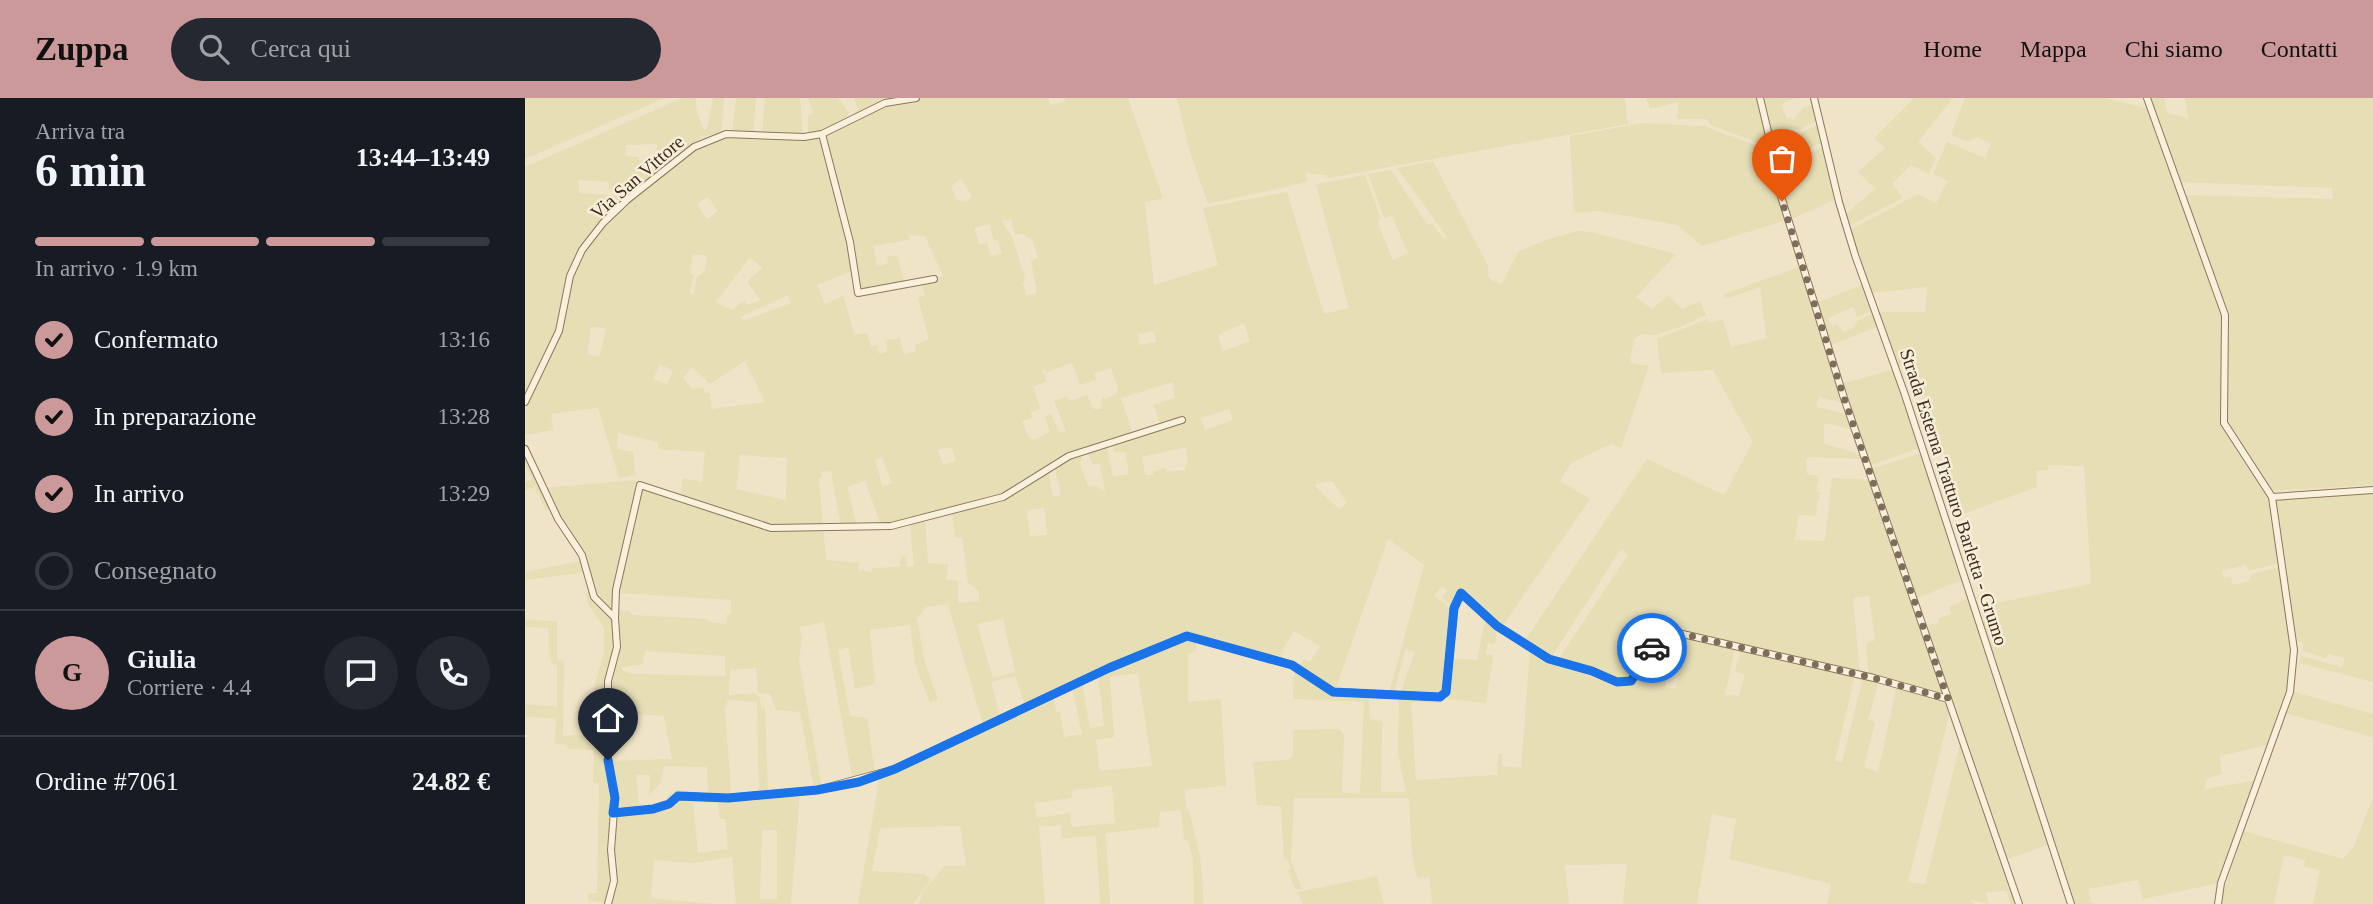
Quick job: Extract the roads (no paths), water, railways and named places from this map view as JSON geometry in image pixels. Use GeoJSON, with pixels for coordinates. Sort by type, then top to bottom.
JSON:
{"type":"FeatureCollection","features":[{"type":"Feature","properties":{"kind":"street","name":"Via San Vittore"},"geometry":{"type":"LineString","coordinates":[[525,402],[558,331],[571,276],[582,250],[603,223],[627,200],[694,147],[726,134],[804,137],[822,134],[885,103],[916,98]]}},
{"type":"Feature","properties":{"kind":"street"},"geometry":{"type":"LineString","coordinates":[[1760,98],[1771,144],[1769,158],[1840,386],[2019,904]]}},
{"type":"Feature","properties":{"kind":"street","name":"Strada Esterna Tratturo Barletta - Grumo"},"geometry":{"type":"LineString","coordinates":[[1814,98],[1855,255],[1905,395],[2071,904]]}},
{"type":"Feature","properties":{"kind":"street"},"geometry":{"type":"LineString","coordinates":[[2147,98],[2225,314],[2224,423],[2272,497],[2294,650],[2290,692],[2221,883],[2218,904]]}},
{"type":"Feature","properties":{"kind":"street"},"geometry":{"type":"LineString","coordinates":[[822,134],[850,242],[858,293],[934,279]]}},
{"type":"Feature","properties":{"kind":"street"},"geometry":{"type":"LineString","coordinates":[[608,904],[614,881],[611,850],[615,798],[608,760],[608,681],[617,647],[614,618],[616,590],[640,485],[771,528],[891,526],[1003,497],[1069,456],[1182,420]]}},
{"type":"Feature","properties":{"kind":"street"},"geometry":{"type":"LineString","coordinates":[[525,449],[558,520],[582,555],[594,597],[614,618]]}},
{"type":"Feature","properties":{"kind":"street"},"geometry":{"type":"LineString","coordinates":[[2272,497],[2373,490]]}},
{"type":"Feature","properties":{"kind":"street"},"geometry":{"type":"LineString","coordinates":[[613,813],[653,809],[669,804],[678,796],[728,798],[817,790],[859,782],[895,769],[1109,668],[1187,636],[1284,662],[1333,692],[1440,697],[1446,692],[1454,608],[1461,593],[1497,626],[1549,659],[1592,671],[1617,682],[1631,681],[1665,630],[1874,678],[1948,699]]}}]}
